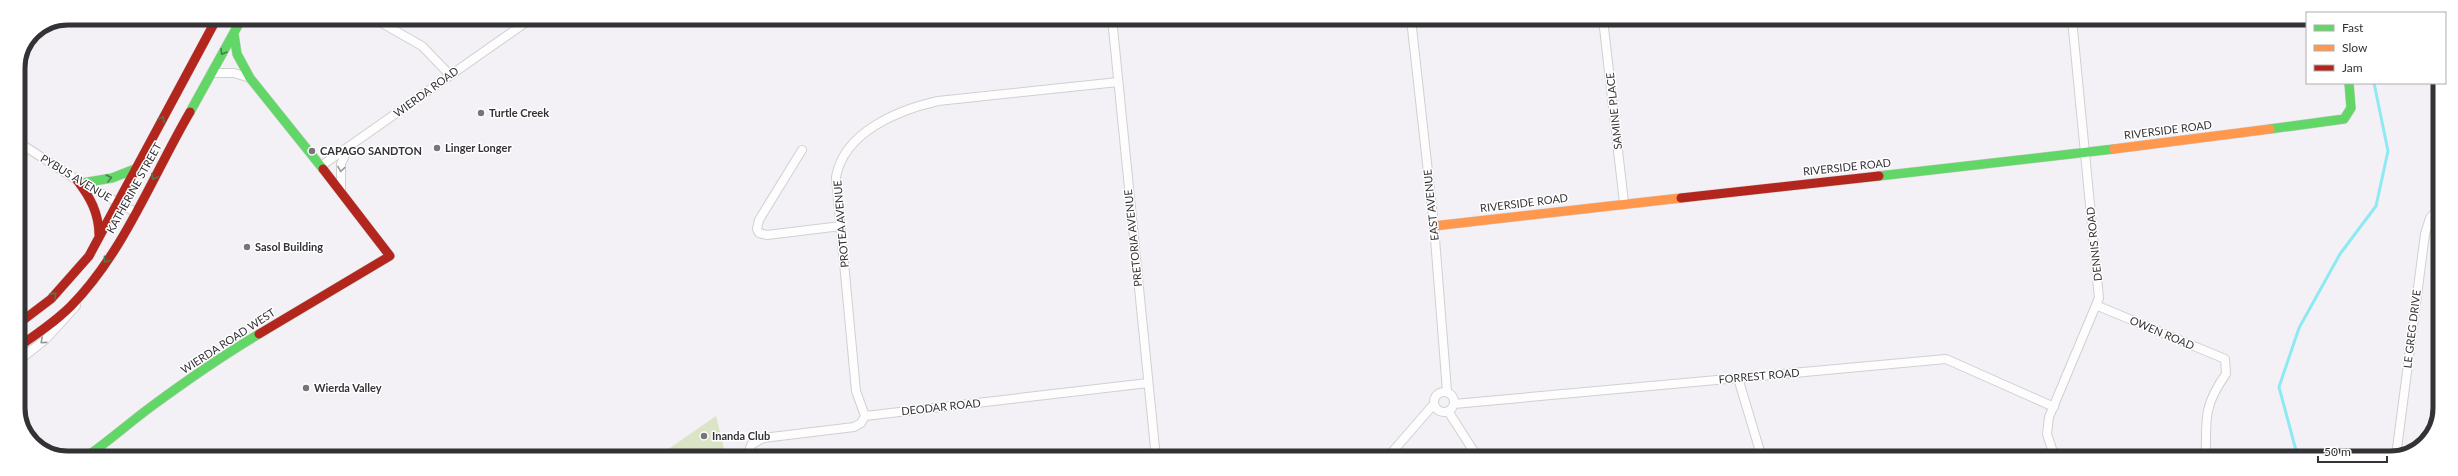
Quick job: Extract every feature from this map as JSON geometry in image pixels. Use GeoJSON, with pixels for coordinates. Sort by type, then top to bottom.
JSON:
{"type":"FeatureCollection","features":[{"type":"Feature","properties":{"kind":"street","name":"KATHERINE STREET"},"geometry":{"type":"LineString","coordinates":[[25,318],[51,298],[89,256],[213,25]]}},
{"type":"Feature","properties":{"kind":"street","name":"KATHERINE STREET"},"geometry":{"type":"LineString","coordinates":[[25,343],[42,332],[64,313],[110,255],[238,25]]}},
{"type":"Feature","properties":{"kind":"street"},"geometry":{"type":"LineString","coordinates":[[385,25],[422,46],[449,74]]}},
{"type":"Feature","properties":{"kind":"street","name":"WIERDA ROAD"},"geometry":{"type":"LineString","coordinates":[[321,166],[407,107],[449,74],[522,25]]}},
{"type":"Feature","properties":{"kind":"street","name":"PRETORIA AVENUE"},"geometry":{"type":"LineString","coordinates":[[1113,25],[1155,451]]}},
{"type":"Feature","properties":{"kind":"street","name":"EAST AVENUE"},"geometry":{"type":"LineString","coordinates":[[1412,25],[1434,226],[1447,391]]}},
{"type":"Feature","properties":{"kind":"street","name":"SAMINE PLACE"},"geometry":{"type":"LineString","coordinates":[[1604,25],[1624,203]]}},
{"type":"Feature","properties":{"kind":"street","name":"DENNIS ROAD"},"geometry":{"type":"LineString","coordinates":[[2053,451],[2047,434],[2049,417],[2098,306],[2099,291],[2084,153],[2073,25]]}},
{"type":"Feature","properties":{"kind":"street"},"geometry":{"type":"LineString","coordinates":[[234,34],[237,54],[250,78],[341,192]]}},
{"type":"Feature","properties":{"kind":"street"},"geometry":{"type":"LineString","coordinates":[[211,73],[234,73],[250,78]]}},
{"type":"Feature","properties":{"kind":"street","name":"PROTEA AVENUE"},"geometry":{"type":"LineString","coordinates":[[865,416],[856,391],[836,177],[839,163],[850,147],[890,117],[920,105],[938,101],[1118,82]]}},
{"type":"Feature","properties":{"kind":"street","name":"RIVERSIDE ROAD"},"geometry":{"type":"LineString","coordinates":[[1434,226],[1624,203],[2084,153],[2262,131],[2347,117],[2351,108],[2349,84]]}},
{"type":"Feature","properties":{"kind":"street","name":"PYBUS AVENUE"},"geometry":{"type":"LineString","coordinates":[[25,147],[79,182],[134,212]]}},
{"type":"Feature","properties":{"kind":"street"},"geometry":{"type":"LineString","coordinates":[[341,192],[341,164],[348,147]]}},
{"type":"Feature","properties":{"kind":"street"},"geometry":{"type":"LineString","coordinates":[[802,150],[759,220],[757,230],[759,233],[767,235],[840,226]]}},
{"type":"Feature","properties":{"kind":"street"},"geometry":{"type":"LineString","coordinates":[[99,235],[95,208],[90,197],[79,182],[112,178],[135,169]]}},
{"type":"Feature","properties":{"kind":"street","name":"WIERDA ROAD WEST"},"geometry":{"type":"LineString","coordinates":[[95,451],[116,437],[151,407],[226,354],[390,256],[341,192]]}},
{"type":"Feature","properties":{"kind":"street","name":"LE GREG DRIVE"},"geometry":{"type":"LineString","coordinates":[[2397,450],[2425,234],[2430,218],[2433,215]]}},
{"type":"Feature","properties":{"kind":"street"},"geometry":{"type":"LineString","coordinates":[[25,355],[46,339],[92,289],[92,279]]}},
{"type":"Feature","properties":{"kind":"street","name":"OWEN ROAD"},"geometry":{"type":"LineString","coordinates":[[2098,306],[2225,359],[2226,374],[2214,391],[2208,405],[2206,451]]}},
{"type":"Feature","properties":{"kind":"street","name":"FORREST ROAD"},"geometry":{"type":"LineString","coordinates":[[1454,404],[1946,359],[2054,407]]}},
{"type":"Feature","properties":{"kind":"street"},"geometry":{"type":"LineString","coordinates":[[1738,378],[1760,451]]}},
{"type":"Feature","properties":{"kind":"street","name":"DEODAR ROAD"},"geometry":{"type":"LineString","coordinates":[[865,416],[1148,383]]}},
{"type":"Feature","properties":{"kind":"street"},"geometry":{"type":"LineString","coordinates":[[1393,451],[1434,404],[1435,396],[1447,391],[1453,396],[1454,404],[1448,411],[1439,411],[1434,404]]}},
{"type":"Feature","properties":{"kind":"street"},"geometry":{"type":"LineString","coordinates":[[1448,411],[1474,451]]}},
{"type":"Feature","properties":{"kind":"street"},"geometry":{"type":"LineString","coordinates":[[749,451],[751,445],[763,438],[854,427],[861,423],[865,416]]}},
{"type":"Feature","properties":{"kind":"green space","name":"Inanda Club"},"geometry":{"type":"Polygon","coordinates":[[[716,416],[725,451],[666,451],[716,416]]]}},
{"type":"Feature","properties":{"kind":"waterway"},"geometry":{"type":"LineString","coordinates":[[2296,451],[2279,387],[2299,328],[2340,254],[2376,206],[2388,151],[2374,84]]}},
{"type":"Feature","properties":{"kind":"traffic: fast"},"geometry":{"type":"LineString","coordinates":[[190,112],[238,25]]}},
{"type":"Feature","properties":{"kind":"traffic: fast"},"geometry":{"type":"LineString","coordinates":[[234,34],[237,54],[250,78],[323,169]]}},
{"type":"Feature","properties":{"kind":"traffic: fast"},"geometry":{"type":"LineString","coordinates":[[2270,129],[2344,119],[2351,108],[2349,84]]}},
{"type":"Feature","properties":{"kind":"traffic: fast"},"geometry":{"type":"LineString","coordinates":[[1879,176],[2114,149]]}},
{"type":"Feature","properties":{"kind":"traffic: fast"},"geometry":{"type":"LineString","coordinates":[[82,183],[112,178],[135,169]]}},
{"type":"Feature","properties":{"kind":"traffic: fast"},"geometry":{"type":"LineString","coordinates":[[94,451],[178,387],[259,334]]}},
{"type":"Feature","properties":{"kind":"traffic: slow"},"geometry":{"type":"LineString","coordinates":[[2114,149],[2270,129]]}},
{"type":"Feature","properties":{"kind":"traffic: slow"},"geometry":{"type":"LineString","coordinates":[[1434,226],[1681,198]]}},
{"type":"Feature","properties":{"kind":"traffic: jam"},"geometry":{"type":"LineString","coordinates":[[25,319],[51,299],[89,256],[213,25]]}},
{"type":"Feature","properties":{"kind":"traffic: jam"},"geometry":{"type":"LineString","coordinates":[[25,342],[65,312],[90,285],[107,262],[136,213],[190,112]]}},
{"type":"Feature","properties":{"kind":"traffic: jam"},"geometry":{"type":"LineString","coordinates":[[259,334],[390,256],[323,169]]}},
{"type":"Feature","properties":{"kind":"traffic: jam"},"geometry":{"type":"LineString","coordinates":[[1681,198],[1879,176]]}},
{"type":"Feature","properties":{"kind":"traffic: jam"},"geometry":{"type":"LineString","coordinates":[[77,180],[93,206],[99,227],[99,235]]}},
{"type":"Feature","properties":{"kind":"place","name":"Turtle Creek"},"geometry":{"type":"Point","coordinates":[481,113]}},
{"type":"Feature","properties":{"kind":"place","name":"Linger Longer"},"geometry":{"type":"Point","coordinates":[437,148]}},
{"type":"Feature","properties":{"kind":"place","name":"CAPAGO SANDTON"},"geometry":{"type":"Point","coordinates":[312,151]}},
{"type":"Feature","properties":{"kind":"place","name":"Sasol Building"},"geometry":{"type":"Point","coordinates":[247,247]}},
{"type":"Feature","properties":{"kind":"place","name":"Wierda Valley"},"geometry":{"type":"Point","coordinates":[306,388]}},
{"type":"Feature","properties":{"kind":"place","name":"Inanda Club"},"geometry":{"type":"Point","coordinates":[704,436]}}]}
